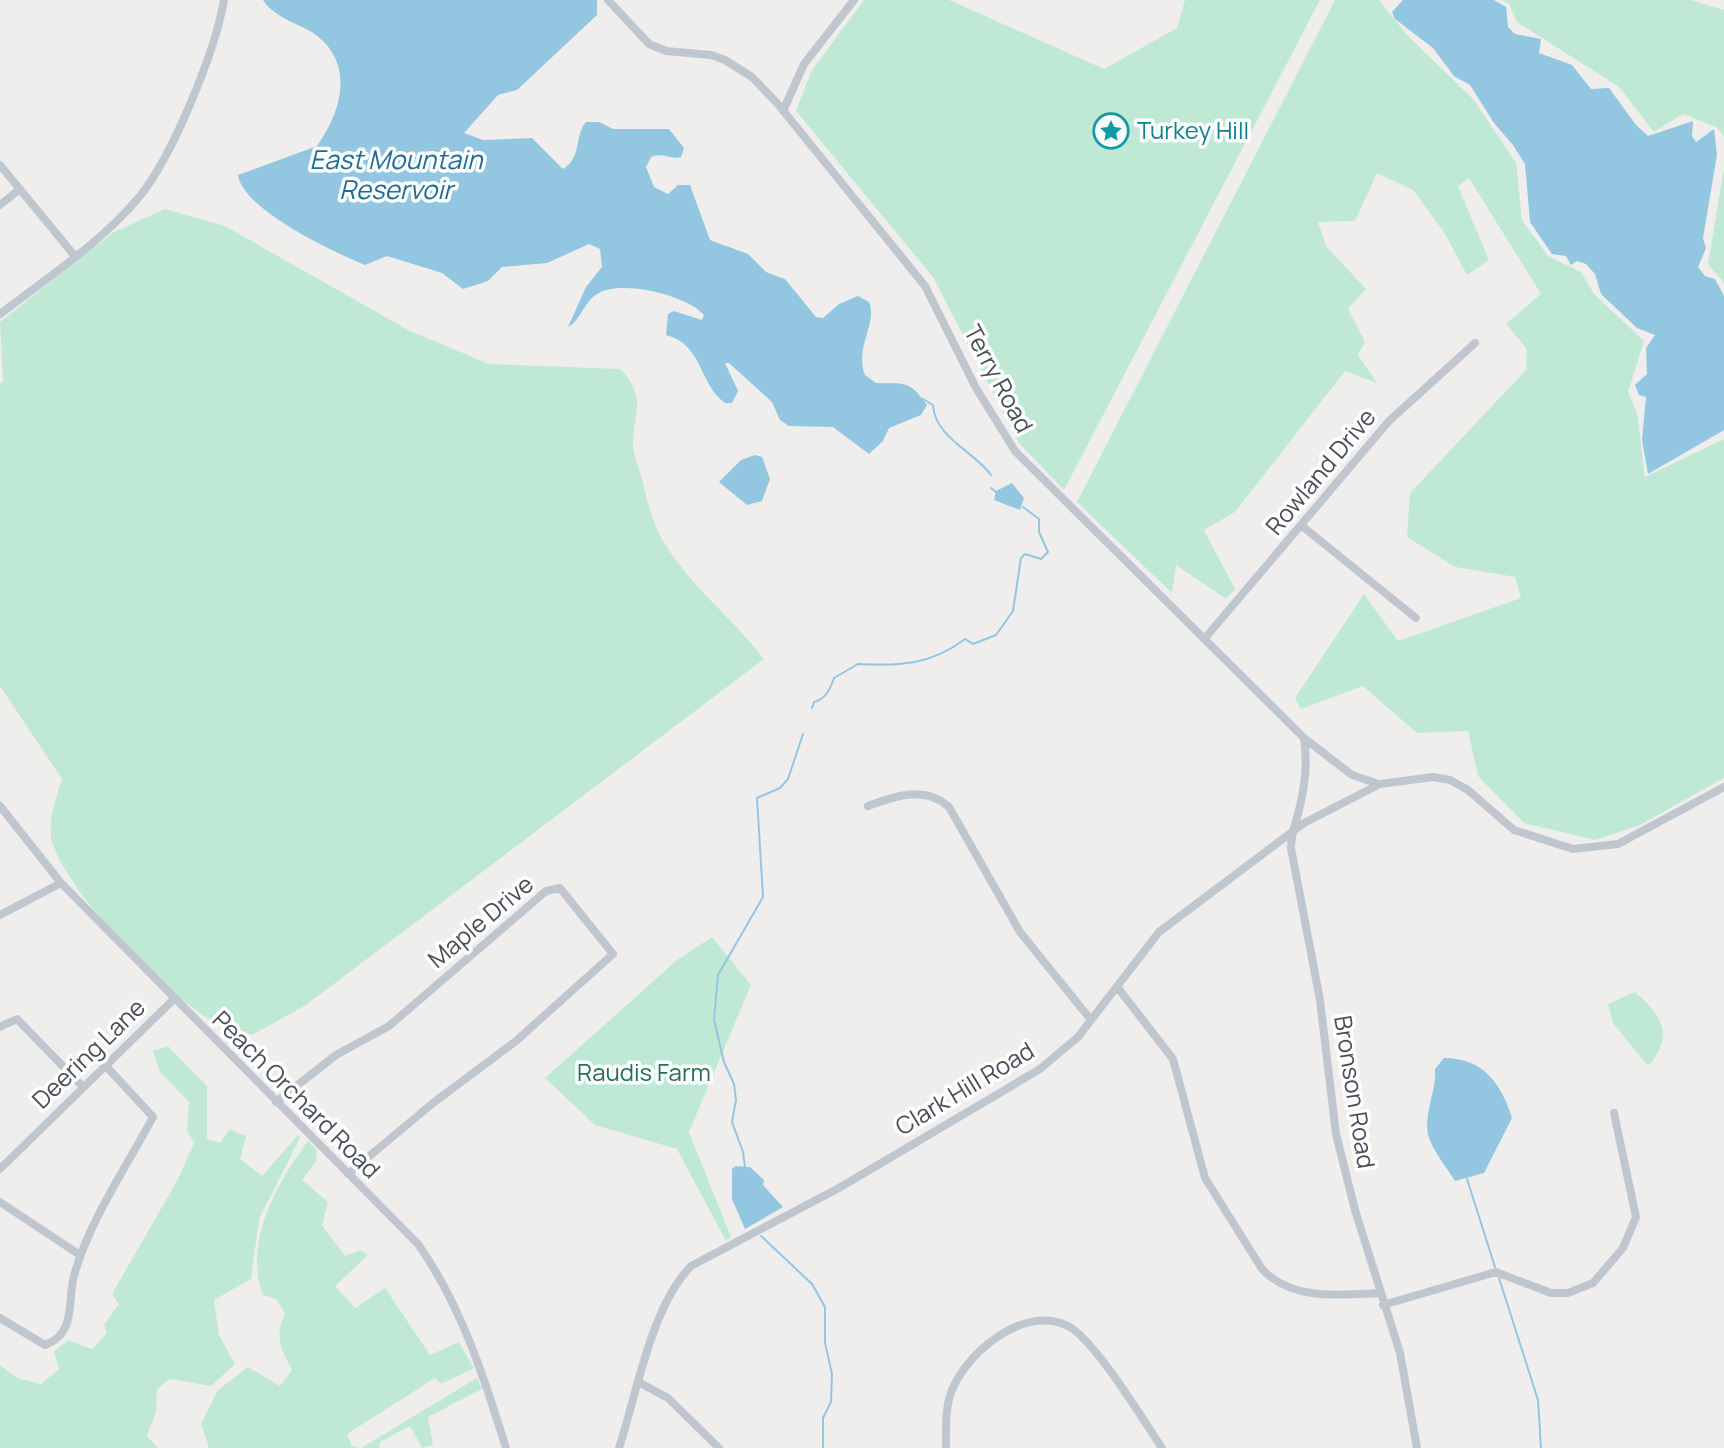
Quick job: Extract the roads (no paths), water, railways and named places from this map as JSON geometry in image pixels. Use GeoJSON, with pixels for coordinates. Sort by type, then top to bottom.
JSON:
{"type":"FeatureCollection","features":[{"type":"Feature","properties":{"kind":"street"},"geometry":{"type":"LineString","coordinates":[[0,314],[126,211],[157,170],[212,52],[224,0]]}},
{"type":"Feature","properties":{"kind":"street","name":"Terry Road"},"geometry":{"type":"LineString","coordinates":[[608,0],[649,44],[666,51],[711,55],[752,77],[925,286],[976,388],[1015,451],[1206,637],[1304,738],[1352,775],[1380,784]]}},
{"type":"Feature","properties":{"kind":"street"},"geometry":{"type":"LineString","coordinates":[[783,111],[804,64],[854,0]]}},
{"type":"Feature","properties":{"kind":"street"},"geometry":{"type":"LineString","coordinates":[[0,165],[74,255]]}},
{"type":"Feature","properties":{"kind":"street"},"geometry":{"type":"LineString","coordinates":[[0,205],[20,189]]}},
{"type":"Feature","properties":{"kind":"street","name":"Rowland Drive"},"geometry":{"type":"LineString","coordinates":[[1206,637],[1389,421],[1475,343]]}},
{"type":"Feature","properties":{"kind":"street"},"geometry":{"type":"LineString","coordinates":[[1302,526],[1416,618]]}},
{"type":"Feature","properties":{"kind":"street","name":"Bronson Road"},"geometry":{"type":"LineString","coordinates":[[1304,738],[1307,760],[1299,813],[1291,834],[1320,1000],[1336,1134],[1383,1305],[1400,1353],[1417,1448]]}},
{"type":"Feature","properties":{"kind":"street"},"geometry":{"type":"LineString","coordinates":[[1380,784],[1433,777],[1450,780],[1468,790],[1514,830],[1573,849],[1618,844],[1724,787]]}},
{"type":"Feature","properties":{"kind":"street","name":"Clark Hill Road"},"geometry":{"type":"LineString","coordinates":[[619,1448],[663,1305],[677,1281],[691,1266],[1003,1094],[1062,1052],[1091,1020],[1103,1001],[1118,988],[1159,932],[1304,823],[1380,784]]}},
{"type":"Feature","properties":{"kind":"street"},"geometry":{"type":"LineString","coordinates":[[868,806],[905,795],[923,794],[938,797],[949,807],[1020,932],[1091,1020]]}},
{"type":"Feature","properties":{"kind":"street","name":"Peach Orchard Road"},"geometry":{"type":"LineString","coordinates":[[0,806],[61,883],[173,1000],[418,1244],[438,1272],[486,1381],[506,1448]]}},
{"type":"Feature","properties":{"kind":"street"},"geometry":{"type":"LineString","coordinates":[[0,915],[61,883]]}},
{"type":"Feature","properties":{"kind":"street","name":"Maple Drive"},"geometry":{"type":"LineString","coordinates":[[276,1102],[336,1055],[389,1026],[546,891],[560,888],[613,954],[516,1041],[433,1103],[348,1174]]}},
{"type":"Feature","properties":{"kind":"street"},"geometry":{"type":"LineString","coordinates":[[1118,988],[1173,1059],[1205,1178],[1262,1269],[1289,1289],[1380,1293]]}},
{"type":"Feature","properties":{"kind":"street","name":"Deering Lane"},"geometry":{"type":"LineString","coordinates":[[0,1169],[173,1000]]}},
{"type":"Feature","properties":{"kind":"street"},"geometry":{"type":"LineString","coordinates":[[0,1027],[17,1019],[83,1087]]}},
{"type":"Feature","properties":{"kind":"street"},"geometry":{"type":"LineString","coordinates":[[0,1318],[45,1345],[59,1340],[69,1325],[70,1288],[80,1255],[153,1117],[105,1065]]}},
{"type":"Feature","properties":{"kind":"street"},"geometry":{"type":"LineString","coordinates":[[1383,1305],[1496,1272],[1551,1293],[1568,1293],[1593,1283],[1623,1248],[1636,1217],[1614,1113]]}},
{"type":"Feature","properties":{"kind":"street"},"geometry":{"type":"LineString","coordinates":[[0,1202],[80,1255]]}},
{"type":"Feature","properties":{"kind":"street"},"geometry":{"type":"LineString","coordinates":[[946,1448],[949,1398],[972,1360],[1007,1332],[1034,1320],[1054,1320],[1071,1327],[1089,1343],[1162,1448]]}},
{"type":"Feature","properties":{"kind":"street"},"geometry":{"type":"LineString","coordinates":[[640,1383],[668,1398],[719,1448]]}},
{"type":"Feature","properties":{"kind":"water","name":"East Mountain Reservoir"},"geometry":{"type":"Polygon","coordinates":[[[263,0],[597,0],[597,15],[517,90],[498,95],[464,133],[483,140],[532,138],[563,169],[573,159],[586,122],[599,122],[613,129],[669,129],[684,148],[681,157],[651,157],[646,167],[654,187],[668,194],[678,185],[690,185],[710,240],[748,254],[766,272],[785,279],[816,317],[823,318],[839,304],[858,296],[869,302],[871,319],[862,355],[865,375],[876,383],[910,387],[927,405],[921,415],[889,428],[883,441],[869,454],[833,427],[789,426],[780,420],[772,402],[729,363],[725,363],[738,391],[732,403],[725,403],[710,386],[687,347],[666,335],[668,314],[674,311],[702,320],[704,315],[683,301],[653,291],[621,288],[597,294],[568,327],[586,287],[602,267],[600,249],[589,244],[547,263],[502,267],[488,281],[463,289],[442,273],[387,256],[365,265],[292,228],[256,202],[238,175],[317,146],[339,100],[339,70],[334,55],[324,42],[278,14],[263,0]]]}},
{"type":"Feature","properties":{"kind":"water"},"geometry":{"type":"Polygon","coordinates":[[[1403,0],[1494,0],[1506,7],[1508,27],[1515,34],[1541,39],[1539,53],[1572,65],[1591,89],[1609,88],[1648,136],[1693,121],[1692,136],[1696,142],[1714,129],[1717,155],[1703,238],[1706,248],[1698,267],[1705,276],[1715,279],[1724,296],[1724,430],[1648,474],[1642,440],[1646,397],[1639,395],[1635,385],[1647,374],[1646,348],[1655,335],[1637,328],[1601,294],[1595,274],[1586,264],[1577,261],[1571,265],[1566,256],[1552,254],[1530,222],[1525,164],[1470,85],[1454,76],[1433,48],[1395,19],[1392,12],[1403,0]]]}},
{"type":"Feature","properties":{"kind":"water"},"geometry":{"type":"Polygon","coordinates":[[[755,455],[762,457],[770,479],[762,501],[747,505],[719,482],[741,460],[755,455]]]}},
{"type":"Feature","properties":{"kind":"water"},"geometry":{"type":"Polygon","coordinates":[[[1012,483],[1024,498],[1020,510],[994,500],[996,491],[1012,483]]]}},
{"type":"Feature","properties":{"kind":"water"},"geometry":{"type":"Polygon","coordinates":[[[1444,1058],[1470,1062],[1488,1075],[1502,1094],[1512,1118],[1484,1173],[1455,1181],[1434,1149],[1427,1130],[1435,1069],[1444,1058]]]}},
{"type":"Feature","properties":{"kind":"water"},"geometry":{"type":"Polygon","coordinates":[[[736,1166],[750,1167],[764,1180],[763,1185],[783,1207],[745,1229],[732,1199],[732,1169],[736,1166]]]}},
{"type":"Feature","properties":{"kind":"waterway"},"geometry":{"type":"LineString","coordinates":[[923,399],[933,405],[935,417],[948,436],[991,475]]}},
{"type":"Feature","properties":{"kind":"waterway"},"geometry":{"type":"LineString","coordinates":[[991,488],[996,492]]}},
{"type":"Feature","properties":{"kind":"waterway"},"geometry":{"type":"LineString","coordinates":[[812,708],[814,702],[827,693],[834,678],[858,664],[914,662],[940,654],[965,639],[973,644],[996,635],[1013,611],[1021,558],[1025,554],[1041,559],[1048,552],[1039,532],[1039,519],[1023,507]]}},
{"type":"Feature","properties":{"kind":"waterway"},"geometry":{"type":"LineString","coordinates":[[745,1167],[732,1122],[736,1100],[734,1084],[724,1062],[714,1020],[718,975],[763,897],[757,798],[780,788],[788,779],[803,734]]}},
{"type":"Feature","properties":{"kind":"waterway"},"geometry":{"type":"LineString","coordinates":[[1467,1179],[1495,1267]]}},
{"type":"Feature","properties":{"kind":"waterway"},"geometry":{"type":"LineString","coordinates":[[761,1236],[812,1284],[825,1307],[825,1343],[832,1374],[831,1402],[823,1418],[823,1448]]}},
{"type":"Feature","properties":{"kind":"waterway"},"geometry":{"type":"LineString","coordinates":[[1499,1278],[1538,1400],[1541,1448]]}},
{"type":"Feature","properties":{"kind":"place","name":"Turkey Hill"},"geometry":{"type":"Point","coordinates":[1111,131]}},
{"type":"Feature","properties":{"kind":"park label","name":"Raudis Farm"},"geometry":{"type":"Point","coordinates":[644,1073]}}]}
